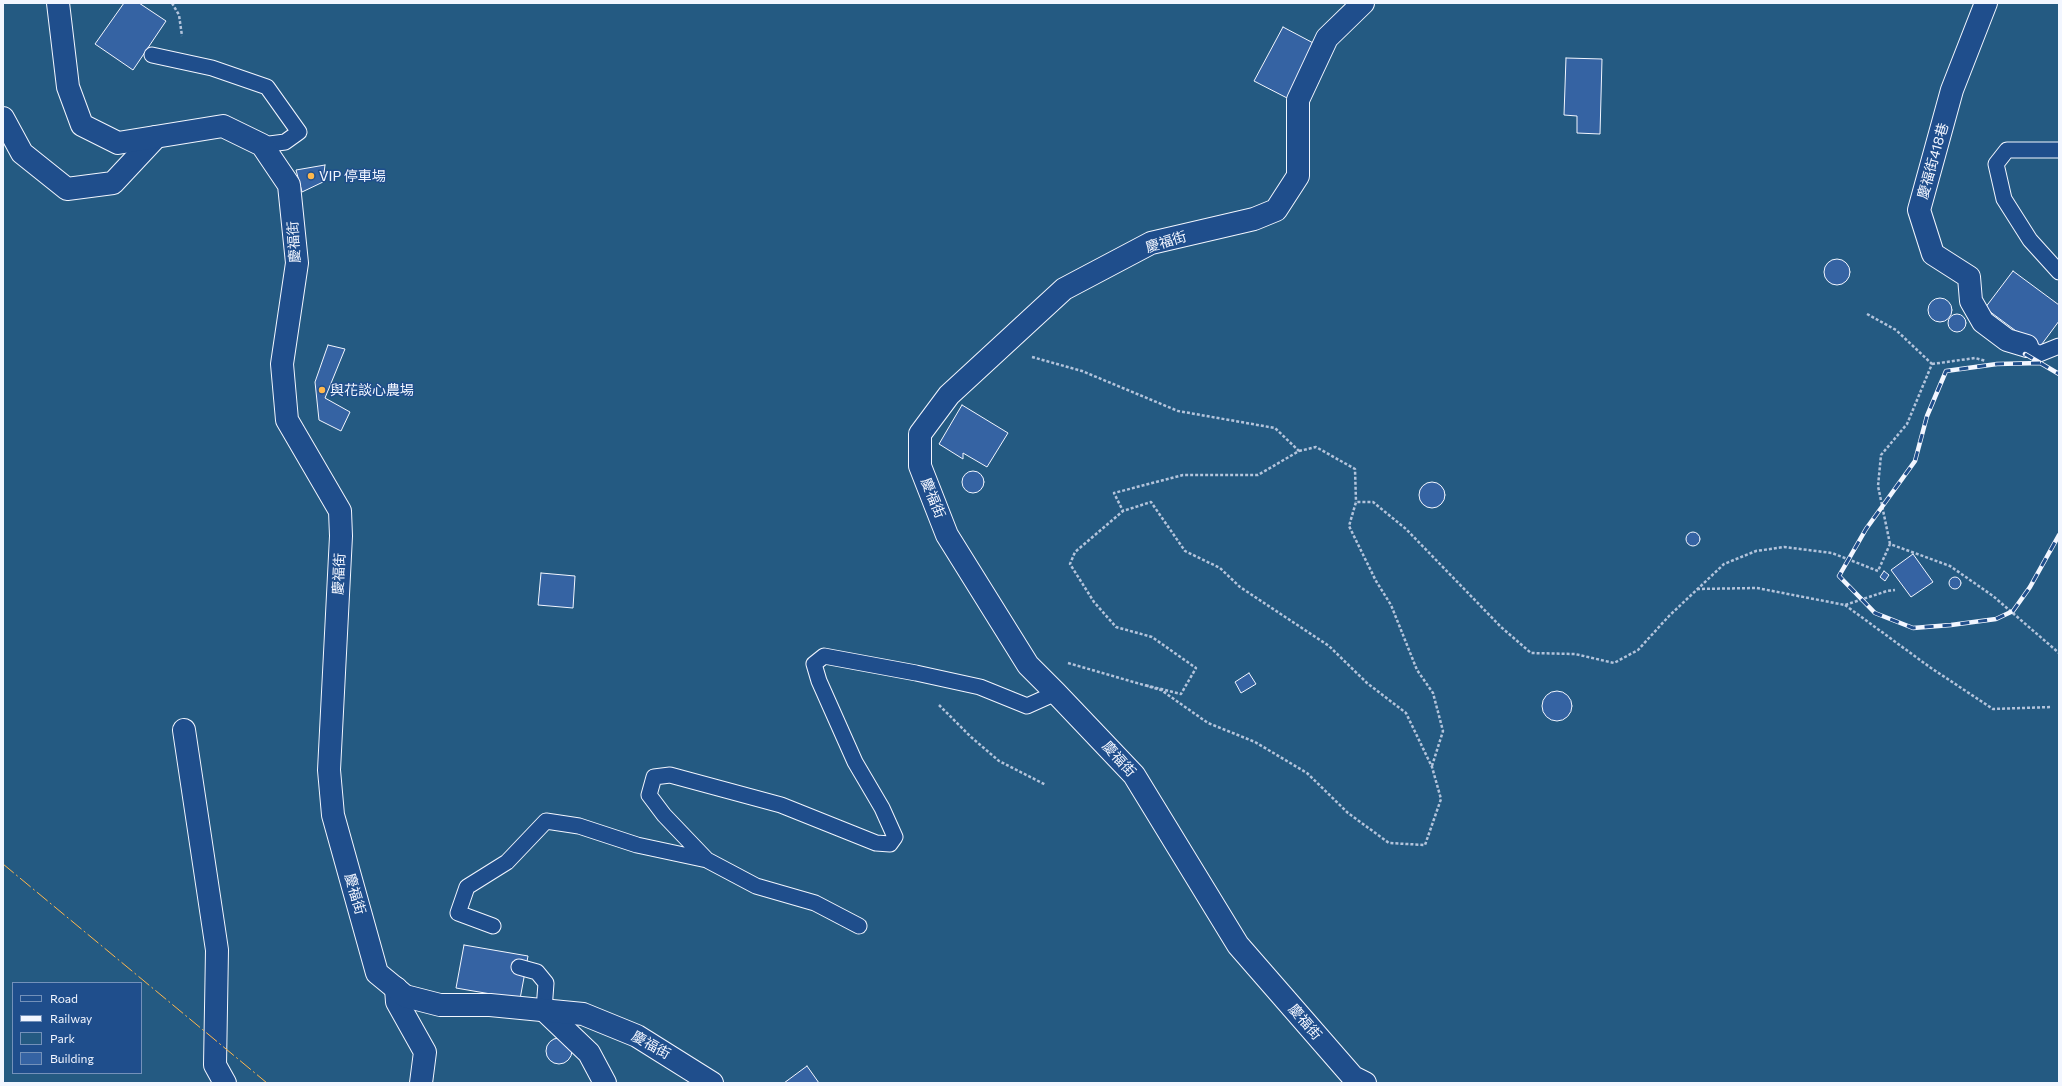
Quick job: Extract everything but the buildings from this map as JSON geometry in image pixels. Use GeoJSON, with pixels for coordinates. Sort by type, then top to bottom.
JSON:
{"type":"FeatureCollection","features":[{"type":"Feature","properties":{"kind":"street"},"geometry":{"type":"LineString","coordinates":[[58,3],[68,87],[82,125],[118,143],[223,126],[262,145]]}},
{"type":"Feature","properties":{"kind":"street","name":"慶福街"},"geometry":{"type":"LineString","coordinates":[[1363,3],[1327,38],[1298,100],[1298,176],[1276,210],[1254,219],[1151,243],[1064,289],[949,396],[920,434],[920,466],[947,535],[1028,665],[1134,775],[1238,945],[1353,1077],[1365,1083]]}},
{"type":"Feature","properties":{"kind":"street","name":"慶福街418巷"},"geometry":{"type":"LineString","coordinates":[[1986,3],[1952,90],[1919,210],[1933,254],[1969,277],[1971,301],[1984,322],[2007,340],[2028,346]]}},
{"type":"Feature","properties":{"kind":"street"},"geometry":{"type":"LineString","coordinates":[[3,118],[22,153],[67,189],[113,183],[156,137]]}},
{"type":"Feature","properties":{"kind":"street","name":"慶福街"},"geometry":{"type":"LineString","coordinates":[[262,145],[289,185],[297,263],[282,364],[287,420],[340,511],[341,536],[329,770],[333,815],[377,973],[405,996],[440,1005],[490,1004],[583,1014],[637,1036],[712,1083]]}},
{"type":"Feature","properties":{"kind":"street"},"geometry":{"type":"LineString","coordinates":[[184,730],[216,950],[215,1065],[225,1083]]}},
{"type":"Feature","properties":{"kind":"street"},"geometry":{"type":"LineString","coordinates":[[396,988],[397,1002],[424,1052],[421,1083]]}},
{"type":"Feature","properties":{"kind":"street"},"geometry":{"type":"LineString","coordinates":[[544,1010],[589,1053],[605,1083]]}},
{"type":"Feature","properties":{"kind":"lane"},"geometry":{"type":"LineString","coordinates":[[152,55],[212,68],[267,87],[299,132],[285,142],[262,145]]}},
{"type":"Feature","properties":{"kind":"lane"},"geometry":{"type":"LineString","coordinates":[[2059,150],[2006,150],[1996,164],[2004,200],[2030,240],[2059,272]]}},
{"type":"Feature","properties":{"kind":"lane"},"geometry":{"type":"LineString","coordinates":[[2028,346],[2039,354],[2059,346]]}},
{"type":"Feature","properties":{"kind":"lane"},"geometry":{"type":"LineString","coordinates":[[707,860],[664,815],[649,795],[654,777],[670,774],[781,805],[876,842],[890,844],[894,837],[882,808],[854,762],[819,681],[814,664],[824,656],[916,673],[980,687],[1027,706],[1056,693]]}},
{"type":"Feature","properties":{"kind":"lane"},"geometry":{"type":"LineString","coordinates":[[493,926],[458,913],[467,887],[507,862],[546,821],[579,826],[636,845],[707,860],[756,886],[815,903],[859,926]]}},
{"type":"Feature","properties":{"kind":"lane"},"geometry":{"type":"LineString","coordinates":[[519,967],[537,972],[546,983],[544,1010]]}},
{"type":"Feature","properties":{"kind":"path"},"geometry":{"type":"LineString","coordinates":[[172,3],[180,15],[184,62]]}},
{"type":"Feature","properties":{"kind":"path"},"geometry":{"type":"LineString","coordinates":[[1867,314],[1896,330],[1932,364]]}},
{"type":"Feature","properties":{"kind":"path"},"geometry":{"type":"LineString","coordinates":[[1000,348],[1082,371],[1178,411],[1275,428],[1299,451]]}},
{"type":"Feature","properties":{"kind":"path"},"geometry":{"type":"LineString","coordinates":[[1932,364],[1975,358],[1990,362]]}},
{"type":"Feature","properties":{"kind":"path"},"geometry":{"type":"LineString","coordinates":[[1356,502],[1373,502],[1406,530],[1501,627],[1531,653],[1576,654],[1614,663],[1638,650],[1696,589],[1724,564],[1756,551],[1784,547],[1832,553],[1878,571],[1890,544],[1878,486],[1882,455],[1907,424],[1932,364]]}},
{"type":"Feature","properties":{"kind":"path"},"geometry":{"type":"LineString","coordinates":[[1124,511],[1114,493],[1183,475],[1258,475],[1299,451],[1316,447],[1355,469],[1356,502],[1349,526],[1376,581],[1391,605],[1417,670],[1433,693],[1443,731],[1432,767]]}},
{"type":"Feature","properties":{"kind":"path"},"geometry":{"type":"LineString","coordinates":[[1065,662],[1161,690],[1208,723],[1255,742],[1307,773],[1348,813],[1389,843],[1425,845],[1441,799],[1432,767],[1406,712],[1367,683],[1329,646],[1240,587],[1220,568],[1185,551],[1151,502],[1124,511],[1074,552],[1070,564],[1094,602],[1116,626],[1152,637],[1196,668],[1181,694],[1145,685]]}},
{"type":"Feature","properties":{"kind":"path"},"geometry":{"type":"LineString","coordinates":[[1890,544],[1950,566],[1993,596],[2059,653]]}},
{"type":"Feature","properties":{"kind":"path"},"geometry":{"type":"LineString","coordinates":[[1696,589],[1758,588],[1845,605],[1931,668],[1993,709],[2051,707]]}},
{"type":"Feature","properties":{"kind":"path"},"geometry":{"type":"LineString","coordinates":[[1845,605],[1887,591],[1895,590]]}},
{"type":"Feature","properties":{"kind":"path"},"geometry":{"type":"LineString","coordinates":[[938,704],[971,737],[999,761],[1046,785]]}},
{"type":"Feature","properties":{"kind":"green space"},"geometry":{"type":"Polygon","coordinates":[[[3,3],[2059,3],[2059,1083],[3,1083],[3,3]]]}},
{"type":"Feature","properties":{"kind":"railway"},"geometry":{"type":"LineString","coordinates":[[2025,354],[2059,374]]}},
{"type":"Feature","properties":{"kind":"railway"},"geometry":{"type":"LineString","coordinates":[[2040,363],[1997,364],[1946,371],[1927,416],[1915,461],[1866,529],[1839,576],[1875,613],[1913,628],[1996,619],[2013,611],[2030,587],[2059,535]]}},
{"type":"Feature","properties":{"kind":"power"},"geometry":{"type":"LineString","coordinates":[[3,864],[267,1083]]}},
{"type":"Feature","properties":{"kind":"place","name":"VIP 停車場"},"geometry":{"type":"Point","coordinates":[311,176]}},
{"type":"Feature","properties":{"kind":"place","name":"與花談心農場"},"geometry":{"type":"Point","coordinates":[322,390]}}]}
